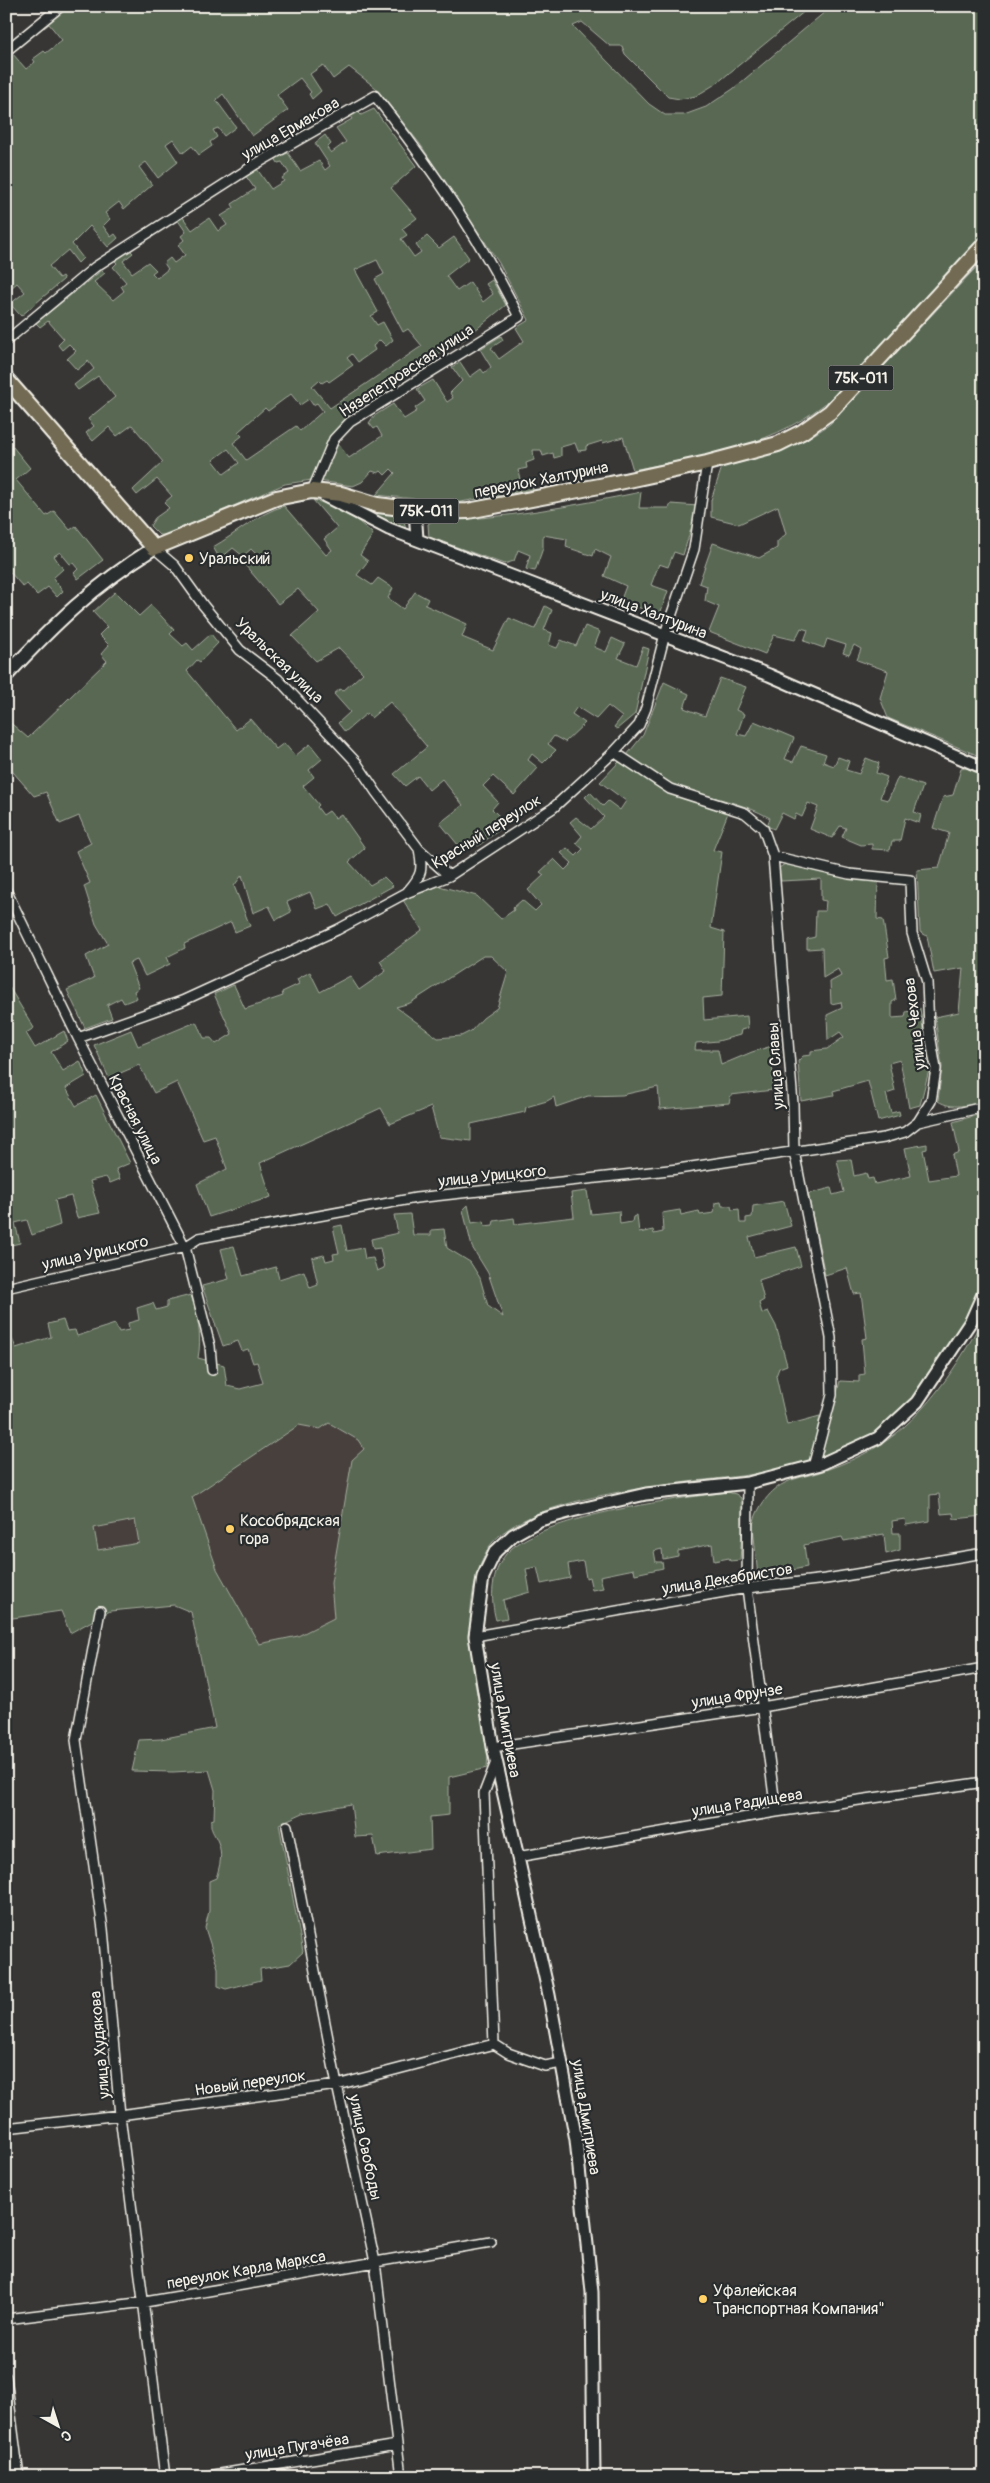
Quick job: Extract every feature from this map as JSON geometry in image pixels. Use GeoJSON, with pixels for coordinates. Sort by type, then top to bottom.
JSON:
{"type":"FeatureCollection","features":[{"type":"Feature","properties":{"kind":"main road","name":"75К-011"},"geometry":{"type":"LineString","coordinates":[[707,463],[778,444],[802,432],[830,412],[984,245]]}},
{"type":"Feature","properties":{"kind":"main road","name":"Уральская улица"},"geometry":{"type":"LineString","coordinates":[[6,379],[154,548]]}},
{"type":"Feature","properties":{"kind":"main road","name":"переулок Халтурина"},"geometry":{"type":"LineString","coordinates":[[154,548],[276,498],[312,490],[341,494],[378,505],[415,510],[433,512],[468,511],[707,463]]}},
{"type":"Feature","properties":{"kind":"main road"},"geometry":{"type":"LineString","coordinates":[[6,676],[49,630],[94,589],[154,548]]}},
{"type":"Feature","properties":{"kind":"street"},"geometry":{"type":"LineString","coordinates":[[6,51],[61,6]]}},
{"type":"Feature","properties":{"kind":"street","name":"улица Ермакова"},"geometry":{"type":"LineString","coordinates":[[6,341],[95,267],[256,164],[374,96],[410,141],[493,264],[519,317]]}},
{"type":"Feature","properties":{"kind":"street","name":"Нязепетровская улица"},"geometry":{"type":"LineString","coordinates":[[312,490],[334,439],[350,422],[519,317]]}},
{"type":"Feature","properties":{"kind":"street","name":"Красный переулок"},"geometry":{"type":"LineString","coordinates":[[78,1038],[182,1002],[337,930],[406,892],[449,876],[553,808],[614,752],[639,725],[646,708],[665,634],[694,550],[707,463]]}},
{"type":"Feature","properties":{"kind":"street","name":"улица Халтурина"},"geometry":{"type":"LineString","coordinates":[[312,490],[339,501],[389,529],[769,675],[984,768]]}},
{"type":"Feature","properties":{"kind":"street"},"geometry":{"type":"LineString","coordinates":[[415,510],[417,539]]}},
{"type":"Feature","properties":{"kind":"street","name":"Уральская улица"},"geometry":{"type":"LineString","coordinates":[[154,548],[175,566],[203,605],[240,650],[278,680],[356,762],[419,849],[449,876]]}},
{"type":"Feature","properties":{"kind":"street","name":"улица Славы"},"geometry":{"type":"LineString","coordinates":[[614,752],[670,789],[745,813],[763,828],[773,856],[793,1104],[794,1151],[832,1338],[832,1395],[813,1466]]}},
{"type":"Feature","properties":{"kind":"street"},"geometry":{"type":"LineString","coordinates":[[406,892],[419,879],[422,866],[419,849]]}},
{"type":"Feature","properties":{"kind":"street","name":"улица Чехова"},"geometry":{"type":"LineString","coordinates":[[773,856],[849,874],[910,880],[912,933],[927,982],[929,1028],[936,1069],[931,1101],[918,1122]]}},
{"type":"Feature","properties":{"kind":"street","name":"Красная улица"},"geometry":{"type":"LineString","coordinates":[[6,890],[78,1038],[185,1247],[210,1346],[212,1370]]}},
{"type":"Feature","properties":{"kind":"street","name":"улица Урицкого"},"geometry":{"type":"LineString","coordinates":[[6,1288],[185,1247],[199,1238],[416,1198],[678,1170],[884,1138],[905,1132],[918,1122],[984,1107]]}},
{"type":"Feature","properties":{"kind":"street","name":"улица Дмитриева"},"geometry":{"type":"LineString","coordinates":[[594,2477],[592,2292],[576,2140],[549,1996],[493,1747],[475,1636],[483,1577],[495,1552],[513,1535],[540,1520],[572,1510],[646,1494],[748,1483],[813,1466],[878,1438],[917,1402],[971,1322],[984,1292]]}},
{"type":"Feature","properties":{"kind":"street"},"geometry":{"type":"LineString","coordinates":[[748,1483],[747,1588],[776,1812]]}},
{"type":"Feature","properties":{"kind":"street","name":"улица Декабристов"},"geometry":{"type":"LineString","coordinates":[[475,1636],[747,1588],[826,1579],[984,1553]]}},
{"type":"Feature","properties":{"kind":"street","name":"улица Худякова"},"geometry":{"type":"LineString","coordinates":[[100,1611],[76,1740],[103,1929],[120,2115],[145,2302],[165,2477]]}},
{"type":"Feature","properties":{"kind":"street","name":"улица Фрунзе"},"geometry":{"type":"LineString","coordinates":[[493,1747],[762,1707],[984,1668]]}},
{"type":"Feature","properties":{"kind":"street"},"geometry":{"type":"LineString","coordinates":[[496,1761],[484,1793],[494,2044],[508,2053],[545,2066],[562,2063]]}},
{"type":"Feature","properties":{"kind":"street","name":"улица Радищева"},"geometry":{"type":"LineString","coordinates":[[517,1857],[776,1812],[984,1782]]}},
{"type":"Feature","properties":{"kind":"street","name":"улица Свободы"},"geometry":{"type":"LineString","coordinates":[[287,1826],[337,2085],[375,2262],[401,2477]]}},
{"type":"Feature","properties":{"kind":"street","name":"Новый переулок"},"geometry":{"type":"LineString","coordinates":[[6,2128],[120,2115],[337,2085],[494,2044]]}},
{"type":"Feature","properties":{"kind":"street","name":"переулок Карла Маркса"},"geometry":{"type":"LineString","coordinates":[[6,2318],[145,2302],[491,2242]]}},
{"type":"Feature","properties":{"kind":"street"},"geometry":{"type":"LineString","coordinates":[[6,2377],[19,2477]]}},
{"type":"Feature","properties":{"kind":"street","name":"улица Пугачёва"},"geometry":{"type":"LineString","coordinates":[[202,2477],[397,2445]]}},
{"type":"Feature","properties":{"kind":"shaded area"},"geometry":{"type":"Polygon","coordinates":[[[329,1423],[358,1440],[364,1449],[352,1460],[331,1583],[334,1618],[298,1636],[259,1644],[217,1569],[192,1497],[299,1425],[320,1429],[329,1423]]]}},
{"type":"Feature","properties":{"kind":"shaded area"},"geometry":{"type":"Polygon","coordinates":[[[135,1519],[139,1543],[98,1551],[94,1528],[135,1519]]]}},
{"type":"Feature","properties":{"kind":"green space"},"geometry":{"type":"Polygon","coordinates":[[[67,6],[90,6],[94,10],[99,6],[811,6],[717,83],[696,96],[680,99],[668,97],[625,54],[622,46],[610,46],[582,22],[573,26],[649,104],[665,115],[684,115],[706,107],[733,89],[832,6],[984,6],[984,233],[835,395],[813,413],[790,427],[765,438],[714,453],[633,470],[623,437],[586,446],[586,450],[578,451],[575,443],[561,447],[561,456],[554,458],[553,453],[543,456],[541,450],[533,450],[534,460],[526,463],[527,468],[518,470],[521,484],[531,483],[533,489],[455,503],[376,495],[395,473],[391,469],[385,475],[381,471],[378,473],[372,471],[362,482],[353,486],[312,480],[285,484],[165,535],[159,535],[150,526],[155,518],[169,508],[164,503],[172,496],[157,479],[137,495],[133,490],[163,462],[132,425],[117,436],[109,427],[93,441],[86,433],[94,426],[88,419],[115,397],[98,376],[78,390],[74,385],[94,369],[88,361],[77,370],[67,359],[76,351],[69,344],[62,350],[58,345],[64,339],[48,321],[40,327],[36,323],[102,270],[105,273],[94,282],[113,300],[124,291],[121,286],[126,282],[113,267],[117,263],[114,260],[128,248],[133,253],[123,261],[132,273],[148,262],[156,270],[152,273],[157,278],[168,269],[164,263],[170,258],[174,263],[185,255],[178,245],[184,240],[181,236],[186,232],[177,219],[182,216],[192,230],[209,218],[218,231],[227,225],[221,216],[234,208],[232,204],[255,189],[245,175],[257,169],[271,189],[284,181],[282,178],[289,173],[282,162],[278,163],[275,158],[288,153],[300,171],[319,161],[325,170],[330,166],[315,143],[325,135],[331,144],[327,148],[331,153],[346,142],[336,128],[352,119],[350,116],[358,112],[361,115],[374,109],[416,166],[391,188],[417,218],[402,229],[407,235],[401,239],[414,257],[421,252],[416,245],[427,236],[439,248],[454,237],[469,258],[446,276],[457,291],[470,282],[483,302],[493,294],[486,284],[492,280],[506,305],[463,340],[415,367],[347,417],[326,444],[321,459],[330,465],[330,457],[338,444],[349,458],[382,436],[377,427],[374,429],[369,423],[374,416],[393,404],[404,419],[417,411],[415,408],[425,401],[417,389],[433,380],[447,402],[453,398],[450,393],[462,381],[452,367],[460,362],[470,377],[481,369],[484,373],[491,367],[480,349],[501,336],[503,340],[491,348],[499,359],[524,341],[516,328],[529,320],[499,263],[420,144],[376,88],[349,67],[333,79],[323,65],[310,74],[321,91],[312,99],[309,94],[311,92],[300,78],[277,95],[288,110],[252,136],[223,94],[216,100],[236,127],[224,136],[218,128],[213,130],[217,137],[210,142],[212,146],[199,155],[192,146],[183,153],[173,139],[166,144],[178,162],[158,178],[146,162],[139,167],[152,185],[124,209],[119,202],[105,213],[110,219],[103,226],[111,237],[115,234],[118,238],[108,247],[90,226],[72,244],[83,258],[78,263],[68,250],[49,266],[59,278],[62,276],[64,279],[21,316],[10,304],[25,292],[17,283],[6,292],[6,90],[8,88],[6,85],[6,58],[12,53],[26,69],[35,62],[33,59],[44,51],[46,53],[62,40],[49,24],[44,28],[42,26],[67,6]],[[377,260],[355,270],[378,312],[371,316],[377,325],[383,322],[393,340],[386,346],[380,340],[373,346],[375,350],[358,362],[352,354],[347,358],[353,365],[329,382],[327,380],[322,383],[319,380],[312,386],[330,408],[422,346],[408,329],[403,332],[375,279],[384,274],[377,260]],[[291,394],[268,411],[265,408],[238,432],[242,436],[233,443],[246,460],[296,426],[300,431],[323,411],[317,403],[313,405],[309,399],[300,405],[291,394]],[[228,449],[213,460],[224,474],[239,463],[228,449]]]}},
{"type":"Feature","properties":{"kind":"green space"},"geometry":{"type":"Polygon","coordinates":[[[984,259],[984,758],[888,718],[880,698],[888,671],[857,660],[861,649],[854,645],[849,655],[843,653],[846,645],[827,639],[824,648],[804,641],[808,630],[801,628],[795,640],[774,635],[765,654],[709,632],[719,607],[705,601],[707,586],[699,583],[713,543],[759,558],[777,548],[777,542],[786,534],[778,506],[739,524],[711,517],[711,500],[722,467],[751,460],[792,446],[830,424],[984,259]]]}},
{"type":"Feature","properties":{"kind":"green space"},"geometry":{"type":"Polygon","coordinates":[[[13,447],[30,468],[16,480],[46,516],[54,511],[70,530],[76,526],[103,560],[78,579],[74,573],[78,569],[73,563],[70,564],[60,552],[54,556],[63,569],[53,578],[63,591],[57,597],[48,587],[37,595],[27,584],[23,587],[10,572],[6,574],[6,452],[13,447]]]}},
{"type":"Feature","properties":{"kind":"green space"},"geometry":{"type":"Polygon","coordinates":[[[641,492],[639,508],[669,508],[671,504],[698,506],[683,555],[674,552],[668,567],[659,564],[651,585],[668,591],[660,614],[620,602],[626,586],[604,576],[611,557],[595,549],[593,556],[566,547],[567,539],[543,535],[543,548],[535,571],[526,569],[530,555],[518,550],[514,561],[504,564],[429,537],[428,524],[432,521],[511,515],[641,492]]]}},
{"type":"Feature","properties":{"kind":"green space"},"geometry":{"type":"Polygon","coordinates":[[[313,500],[330,505],[345,513],[373,534],[360,555],[368,561],[357,575],[372,585],[378,578],[393,588],[388,598],[403,609],[415,592],[428,599],[425,605],[467,624],[462,637],[493,650],[509,618],[535,629],[545,606],[552,610],[544,630],[552,633],[549,645],[557,648],[561,640],[576,646],[585,626],[600,632],[594,647],[606,652],[612,638],[625,644],[618,658],[636,665],[643,647],[649,649],[635,714],[617,729],[614,727],[622,717],[608,706],[596,719],[577,707],[572,714],[585,723],[565,742],[554,736],[548,744],[556,750],[543,763],[532,754],[528,760],[538,768],[514,795],[493,776],[483,786],[498,802],[492,809],[507,824],[478,846],[475,842],[463,851],[440,823],[463,805],[442,779],[429,790],[418,776],[405,786],[394,774],[427,747],[390,702],[371,718],[367,713],[345,732],[338,723],[350,712],[334,694],[340,689],[343,691],[363,673],[339,648],[316,661],[292,636],[319,612],[298,589],[278,604],[245,565],[257,555],[251,549],[243,556],[233,548],[220,559],[213,547],[257,519],[284,506],[326,555],[332,550],[324,539],[337,528],[313,500]]]}},
{"type":"Feature","properties":{"kind":"green space"},"geometry":{"type":"Polygon","coordinates":[[[354,505],[403,515],[406,530],[384,521],[354,505]]]}},
{"type":"Feature","properties":{"kind":"green space"},"geometry":{"type":"Polygon","coordinates":[[[115,592],[139,616],[151,605],[174,630],[170,634],[183,646],[187,643],[193,650],[211,634],[218,643],[200,662],[197,660],[187,671],[236,730],[250,719],[276,749],[284,743],[295,756],[310,744],[322,759],[309,770],[314,777],[303,786],[319,805],[317,807],[323,815],[329,811],[335,818],[341,814],[365,848],[349,862],[370,885],[384,877],[393,886],[337,917],[330,904],[317,909],[310,892],[287,902],[291,912],[276,920],[269,906],[253,913],[242,875],[234,886],[250,926],[235,932],[231,922],[184,944],[185,948],[167,957],[170,964],[145,976],[137,960],[129,963],[139,988],[134,991],[137,998],[124,1003],[121,998],[107,1005],[112,1018],[85,1028],[67,990],[94,978],[86,956],[108,944],[96,924],[84,886],[90,883],[76,851],[91,843],[79,816],[60,824],[46,792],[34,796],[6,764],[6,719],[28,738],[107,661],[101,654],[109,645],[99,635],[107,627],[93,612],[115,592]]]}},
{"type":"Feature","properties":{"kind":"green space"},"geometry":{"type":"Polygon","coordinates":[[[720,678],[746,687],[736,710],[744,714],[737,734],[746,736],[754,721],[794,738],[785,759],[793,762],[801,746],[826,754],[823,762],[834,766],[838,757],[849,761],[846,770],[859,774],[866,758],[879,763],[876,773],[887,777],[880,798],[888,800],[898,777],[923,786],[914,812],[921,815],[919,823],[905,818],[900,841],[892,841],[890,850],[872,849],[872,844],[861,845],[842,837],[846,828],[840,826],[832,838],[810,829],[818,807],[808,803],[802,817],[796,814],[794,819],[782,813],[774,829],[767,826],[770,818],[737,804],[692,792],[667,782],[627,755],[643,735],[664,682],[689,694],[684,708],[705,716],[720,678]]]}},
{"type":"Feature","properties":{"kind":"green space"},"geometry":{"type":"Polygon","coordinates":[[[620,761],[667,792],[728,813],[713,850],[722,852],[711,928],[724,932],[722,996],[703,998],[704,1020],[747,1016],[748,1028],[741,1030],[740,1035],[718,1041],[696,1043],[695,1050],[718,1050],[721,1065],[772,1046],[773,1090],[731,1095],[729,1103],[660,1109],[658,1087],[622,1095],[588,1096],[556,1107],[554,1097],[526,1107],[525,1112],[471,1124],[471,1141],[439,1137],[431,1107],[390,1124],[381,1108],[260,1163],[271,1197],[209,1217],[197,1184],[227,1169],[215,1136],[203,1140],[177,1082],[154,1093],[139,1065],[109,1078],[94,1045],[131,1030],[138,1046],[196,1022],[204,1038],[211,1038],[216,1044],[232,1034],[214,994],[234,985],[245,1009],[283,996],[282,992],[299,984],[297,979],[310,972],[320,992],[350,976],[359,990],[386,971],[380,961],[422,930],[403,900],[439,886],[477,896],[501,919],[514,910],[513,908],[522,900],[535,911],[541,905],[528,890],[544,875],[540,872],[554,859],[565,870],[572,863],[561,853],[567,848],[576,856],[583,849],[576,843],[582,836],[570,822],[576,817],[591,829],[604,817],[585,797],[590,792],[603,806],[608,801],[620,810],[626,801],[600,782],[620,761]],[[483,956],[410,1003],[396,1007],[438,1038],[461,1036],[471,1031],[483,1018],[497,1008],[508,972],[491,956],[483,956]]]}},
{"type":"Feature","properties":{"kind":"green space"},"geometry":{"type":"Polygon","coordinates":[[[966,768],[984,775],[984,1101],[954,1106],[938,1101],[942,1067],[935,1017],[959,1012],[963,968],[934,973],[927,936],[920,932],[917,870],[939,868],[949,833],[933,828],[943,797],[953,795],[961,769],[966,768]]]}},
{"type":"Feature","properties":{"kind":"green space"},"geometry":{"type":"Polygon","coordinates":[[[785,864],[836,876],[878,881],[877,919],[883,920],[889,957],[885,958],[887,980],[893,979],[896,1000],[892,1002],[892,1018],[905,1017],[906,1012],[920,1008],[929,1070],[920,1105],[909,1108],[900,1060],[889,1063],[895,1091],[886,1094],[891,1113],[899,1111],[900,1115],[878,1121],[868,1081],[833,1091],[834,1095],[801,1101],[798,1061],[803,1056],[811,1055],[811,1051],[827,1049],[844,1037],[840,1032],[828,1040],[827,1015],[842,1008],[841,1002],[831,1004],[830,982],[841,976],[838,969],[823,978],[822,948],[807,949],[807,939],[815,937],[816,911],[825,911],[826,901],[821,900],[821,879],[781,881],[779,868],[785,864]]]}},
{"type":"Feature","properties":{"kind":"green space"},"geometry":{"type":"Polygon","coordinates":[[[6,982],[34,1028],[26,1033],[35,1048],[64,1031],[68,1041],[51,1052],[63,1071],[80,1061],[86,1076],[66,1088],[76,1106],[96,1095],[130,1163],[116,1169],[120,1179],[110,1183],[106,1177],[90,1181],[100,1213],[77,1218],[71,1196],[55,1200],[60,1225],[32,1235],[27,1220],[15,1223],[20,1243],[7,1246],[6,982]]]}},
{"type":"Feature","properties":{"kind":"green space"},"geometry":{"type":"Polygon","coordinates":[[[984,1113],[984,1280],[969,1315],[912,1397],[893,1418],[876,1432],[821,1457],[840,1381],[859,1382],[859,1375],[865,1374],[862,1339],[867,1338],[861,1293],[854,1294],[847,1268],[825,1275],[808,1194],[831,1188],[833,1195],[844,1192],[837,1160],[851,1159],[854,1176],[866,1173],[868,1179],[873,1178],[875,1184],[911,1176],[905,1148],[927,1144],[927,1149],[923,1150],[929,1180],[956,1176],[952,1155],[959,1152],[953,1122],[984,1113]]]}},
{"type":"Feature","properties":{"kind":"green space"},"geometry":{"type":"Polygon","coordinates":[[[587,1191],[591,1214],[619,1211],[620,1224],[632,1222],[633,1217],[637,1215],[639,1233],[653,1230],[654,1234],[663,1232],[662,1213],[680,1210],[681,1215],[699,1211],[700,1215],[714,1213],[715,1203],[721,1202],[722,1206],[731,1206],[732,1210],[739,1209],[740,1223],[746,1223],[746,1218],[752,1217],[753,1206],[784,1201],[791,1226],[749,1237],[754,1257],[796,1247],[801,1266],[759,1280],[764,1300],[759,1303],[762,1313],[768,1311],[776,1326],[787,1365],[779,1368],[776,1376],[787,1425],[820,1416],[812,1460],[750,1475],[642,1488],[603,1495],[564,1505],[530,1517],[503,1533],[486,1552],[477,1576],[470,1626],[474,1678],[488,1753],[487,1768],[449,1777],[449,1815],[430,1817],[431,1849],[377,1856],[373,1836],[355,1837],[351,1804],[303,1813],[279,1824],[303,1952],[290,1964],[260,1969],[261,1980],[226,1989],[218,1986],[218,1968],[205,1928],[209,1911],[209,1881],[216,1878],[221,1856],[220,1846],[211,1827],[211,1820],[214,1819],[215,1790],[209,1770],[173,1772],[132,1771],[139,1740],[161,1739],[215,1728],[191,1612],[174,1605],[110,1611],[70,1633],[61,1611],[6,1619],[6,1333],[9,1332],[16,1348],[51,1337],[48,1324],[63,1320],[67,1331],[75,1330],[77,1336],[115,1324],[119,1332],[129,1330],[128,1323],[139,1320],[137,1308],[153,1303],[156,1310],[167,1307],[167,1301],[191,1295],[199,1326],[198,1358],[224,1365],[227,1386],[240,1389],[263,1383],[257,1362],[253,1363],[248,1349],[242,1351],[238,1341],[223,1346],[202,1286],[229,1279],[221,1249],[234,1246],[243,1276],[276,1267],[279,1279],[304,1271],[310,1288],[318,1285],[312,1258],[324,1255],[326,1261],[334,1259],[333,1254],[339,1253],[333,1227],[342,1225],[347,1251],[363,1248],[365,1259],[373,1258],[377,1271],[384,1268],[380,1248],[373,1249],[371,1239],[398,1233],[394,1215],[410,1214],[413,1235],[431,1235],[431,1230],[444,1229],[447,1248],[470,1262],[480,1278],[488,1306],[503,1317],[488,1273],[472,1247],[463,1210],[468,1205],[472,1223],[484,1221],[485,1226],[493,1225],[494,1221],[514,1218],[515,1224],[574,1217],[571,1193],[587,1191]],[[329,1423],[320,1429],[299,1425],[192,1497],[217,1569],[259,1644],[298,1636],[334,1618],[331,1583],[352,1460],[364,1449],[358,1440],[329,1423]],[[135,1520],[94,1528],[98,1550],[139,1543],[135,1520]]]}},
{"type":"Feature","properties":{"kind":"green space"},"geometry":{"type":"Polygon","coordinates":[[[984,1316],[984,1516],[954,1519],[953,1513],[941,1514],[939,1494],[930,1495],[930,1521],[906,1525],[905,1519],[892,1521],[893,1533],[900,1533],[900,1550],[886,1554],[884,1534],[844,1541],[842,1537],[804,1545],[807,1567],[758,1577],[753,1526],[760,1508],[768,1496],[787,1482],[860,1456],[898,1432],[924,1407],[947,1378],[967,1348],[984,1316]]]}},
{"type":"Feature","properties":{"kind":"green space"},"geometry":{"type":"Polygon","coordinates":[[[727,1492],[736,1494],[741,1498],[742,1531],[740,1560],[730,1561],[729,1558],[714,1561],[712,1544],[678,1551],[678,1556],[663,1559],[662,1549],[654,1551],[656,1562],[662,1562],[663,1568],[635,1574],[634,1569],[600,1576],[603,1588],[592,1590],[589,1577],[586,1578],[583,1561],[568,1564],[570,1578],[541,1584],[537,1567],[526,1569],[530,1592],[503,1600],[507,1618],[496,1620],[493,1586],[497,1569],[506,1554],[523,1541],[547,1529],[609,1511],[727,1492]]]}},
{"type":"Feature","properties":{"kind":"place","name":"Уральский"},"geometry":{"type":"Point","coordinates":[189,558]}},
{"type":"Feature","properties":{"kind":"place","name":"Кособрядская гора"},"geometry":{"type":"Point","coordinates":[230,1529]}},
{"type":"Feature","properties":{"kind":"place","name":"Уфалейская Транспортная Компания\""},"geometry":{"type":"Point","coordinates":[703,2299]}}]}
